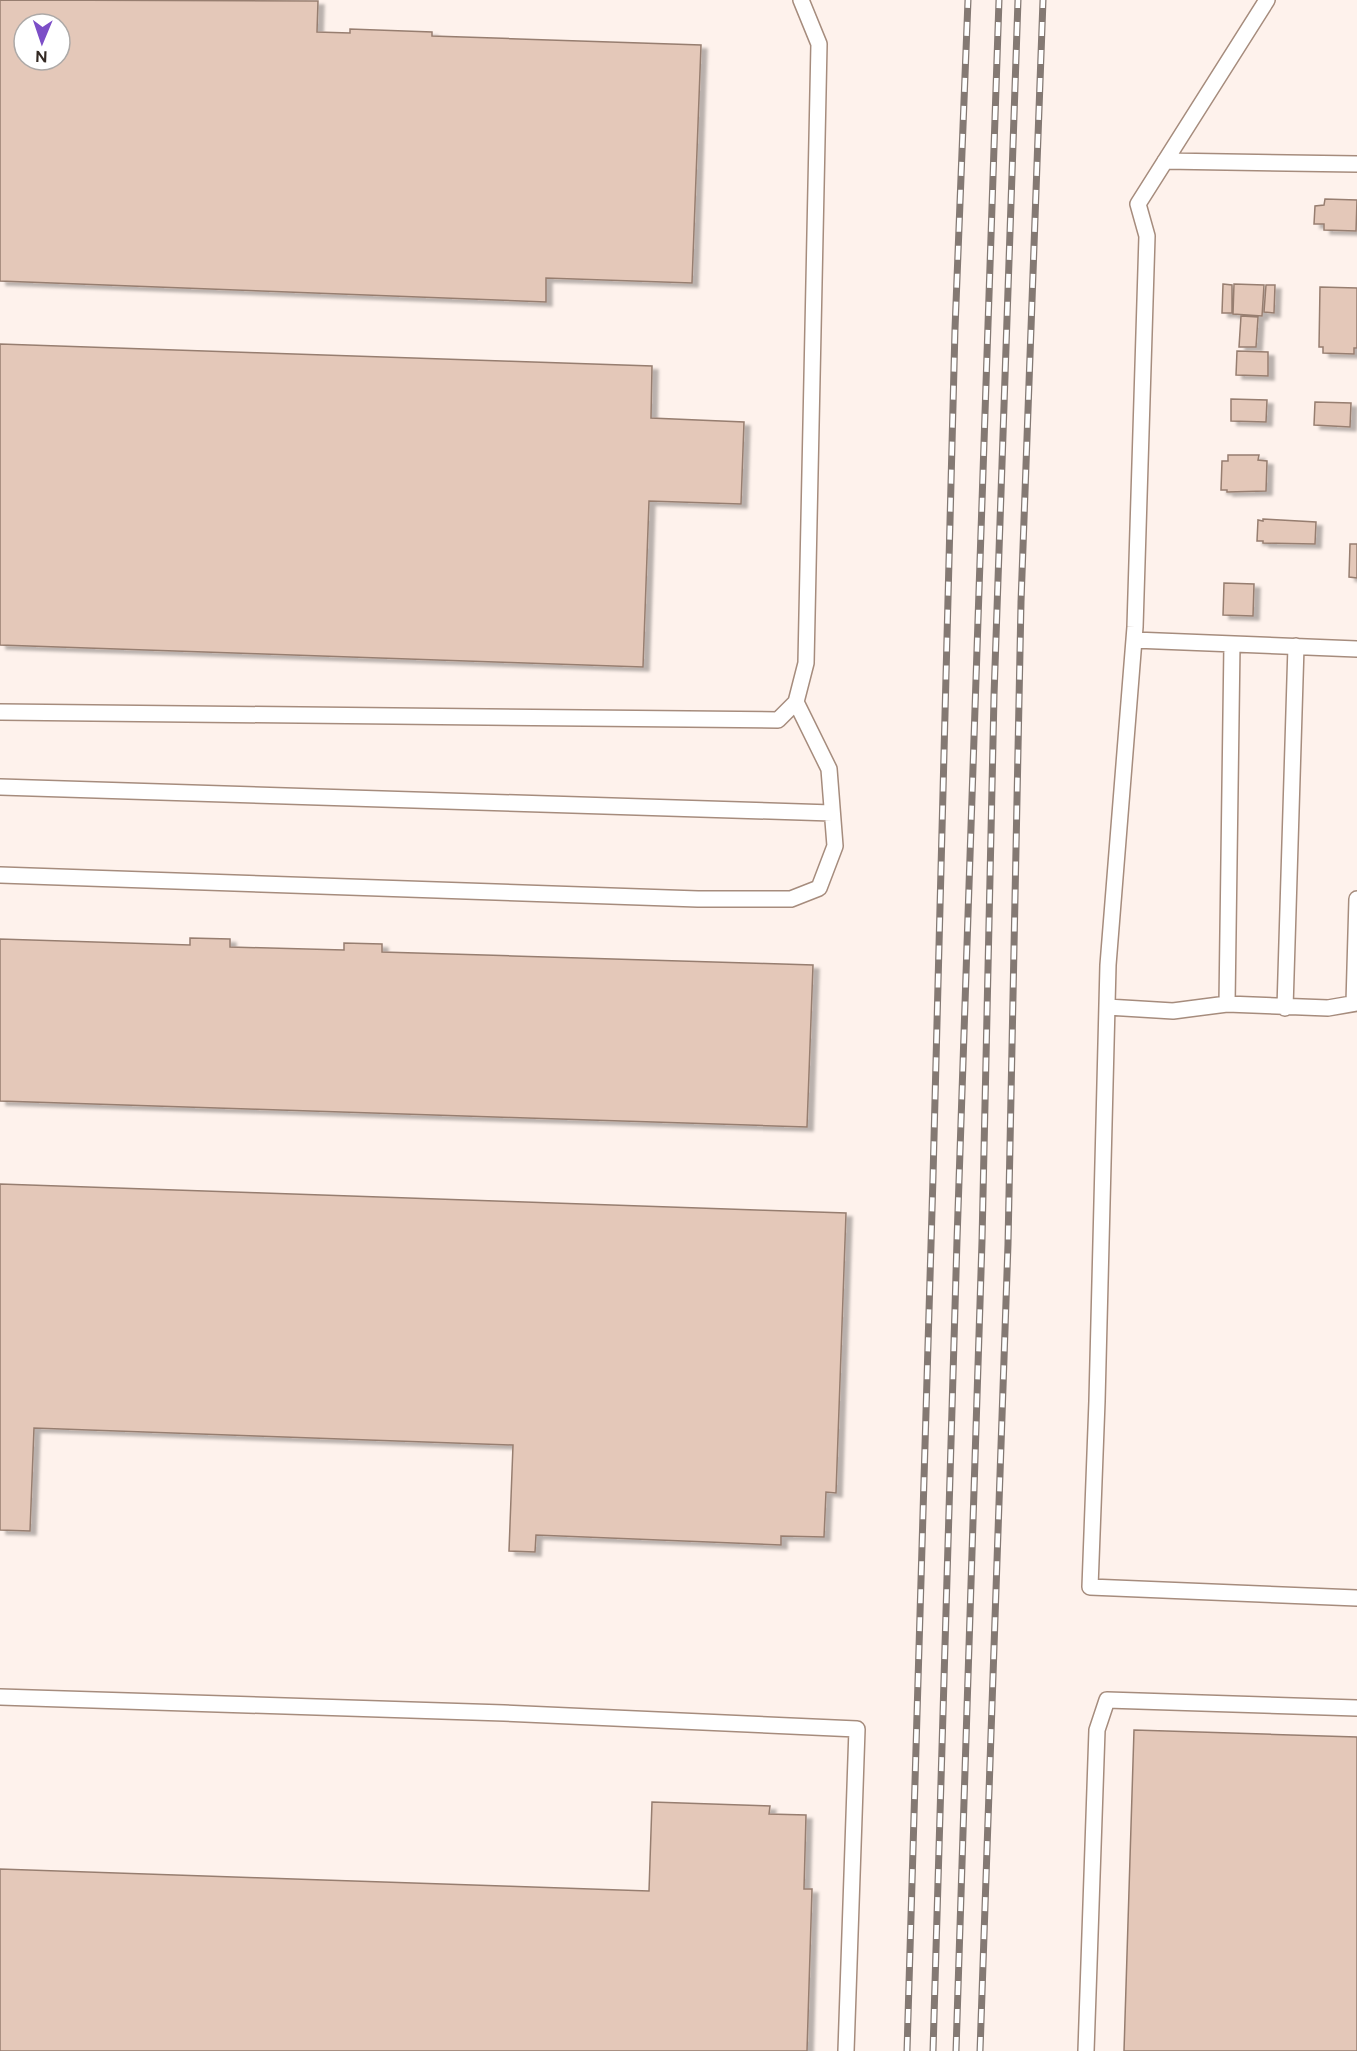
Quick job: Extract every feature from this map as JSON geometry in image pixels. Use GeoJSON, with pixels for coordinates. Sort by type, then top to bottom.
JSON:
{"type":"FeatureCollection","features":[{"type":"Feature","properties":{"kind":"lane"},"geometry":{"type":"LineString","coordinates":[[0,712],[778,720],[796,702],[806,663],[819,44],[801,0]]}},
{"type":"Feature","properties":{"kind":"lane"},"geometry":{"type":"LineString","coordinates":[[1267,0],[1138,204],[1147,236],[1134,640],[1108,965],[1090,1587],[1357,1598]]}},
{"type":"Feature","properties":{"kind":"lane"},"geometry":{"type":"LineString","coordinates":[[1165,161],[1357,164]]}},
{"type":"Feature","properties":{"kind":"lane"},"geometry":{"type":"LineString","coordinates":[[1134,640],[1357,649]]}},
{"type":"Feature","properties":{"kind":"lane"},"geometry":{"type":"LineString","coordinates":[[1227,1004],[1232,644]]}},
{"type":"Feature","properties":{"kind":"lane"},"geometry":{"type":"LineString","coordinates":[[1285,1008],[1296,646]]}},
{"type":"Feature","properties":{"kind":"lane"},"geometry":{"type":"LineString","coordinates":[[0,875],[686,898],[791,899],[819,888],[835,846],[829,769],[796,702]]}},
{"type":"Feature","properties":{"kind":"lane"},"geometry":{"type":"LineString","coordinates":[[0,787],[832,813]]}},
{"type":"Feature","properties":{"kind":"lane"},"geometry":{"type":"LineString","coordinates":[[1107,1007],[1173,1011],[1227,1004],[1328,1008],[1356,1003],[1357,899]]}},
{"type":"Feature","properties":{"kind":"lane"},"geometry":{"type":"LineString","coordinates":[[0,1697],[504,1713],[857,1729],[846,2051]]}},
{"type":"Feature","properties":{"kind":"lane"},"geometry":{"type":"LineString","coordinates":[[1086,2051],[1097,1730],[1107,1700],[1357,1708]]}},
{"type":"Feature","properties":{"kind":"building"},"geometry":{"type":"Polygon","coordinates":[[[0,0],[318,1],[317,32],[350,33],[350,29],[432,32],[432,36],[701,45],[692,283],[546,278],[546,302],[0,281],[0,0]]]}},
{"type":"Feature","properties":{"kind":"building"},"geometry":{"type":"Polygon","coordinates":[[[1325,199],[1357,200],[1356,231],[1324,230],[1324,224],[1314,224],[1315,206],[1324,205],[1325,199]]]}},
{"type":"Feature","properties":{"kind":"building"},"geometry":{"type":"Polygon","coordinates":[[[1223,284],[1232,285],[1232,313],[1222,313],[1223,284]]]}},
{"type":"Feature","properties":{"kind":"building"},"geometry":{"type":"Polygon","coordinates":[[[1234,284],[1264,285],[1262,316],[1233,314],[1234,284]]]}},
{"type":"Feature","properties":{"kind":"building"},"geometry":{"type":"Polygon","coordinates":[[[1266,285],[1275,285],[1274,313],[1264,312],[1266,285]]]}},
{"type":"Feature","properties":{"kind":"building"},"geometry":{"type":"Polygon","coordinates":[[[1320,287],[1357,288],[1357,348],[1354,348],[1354,354],[1323,353],[1323,347],[1319,347],[1320,287]]]}},
{"type":"Feature","properties":{"kind":"building"},"geometry":{"type":"Polygon","coordinates":[[[1241,316],[1258,317],[1256,347],[1239,347],[1241,316]]]}},
{"type":"Feature","properties":{"kind":"building"},"geometry":{"type":"Polygon","coordinates":[[[0,344],[652,366],[651,418],[744,422],[741,504],[649,501],[643,667],[0,645],[0,344]]]}},
{"type":"Feature","properties":{"kind":"building"},"geometry":{"type":"Polygon","coordinates":[[[1237,351],[1268,352],[1268,376],[1236,375],[1237,351]]]}},
{"type":"Feature","properties":{"kind":"building"},"geometry":{"type":"Polygon","coordinates":[[[1231,399],[1267,400],[1266,422],[1231,421],[1231,399]]]}},
{"type":"Feature","properties":{"kind":"building"},"geometry":{"type":"Polygon","coordinates":[[[1315,402],[1351,403],[1350,427],[1314,425],[1315,402]]]}},
{"type":"Feature","properties":{"kind":"building"},"geometry":{"type":"Polygon","coordinates":[[[1228,455],[1259,455],[1258,460],[1267,461],[1266,491],[1227,492],[1227,490],[1221,490],[1222,461],[1228,461],[1228,455]]]}},
{"type":"Feature","properties":{"kind":"building"},"geometry":{"type":"Polygon","coordinates":[[[1263,519],[1316,522],[1315,544],[1257,541],[1258,520],[1263,521],[1263,519]]]}},
{"type":"Feature","properties":{"kind":"building"},"geometry":{"type":"Polygon","coordinates":[[[1350,544],[1357,544],[1357,578],[1349,577],[1350,544]]]}},
{"type":"Feature","properties":{"kind":"building"},"geometry":{"type":"Polygon","coordinates":[[[1224,583],[1254,584],[1253,616],[1223,615],[1224,583]]]}},
{"type":"Feature","properties":{"kind":"building"},"geometry":{"type":"Polygon","coordinates":[[[190,938],[230,939],[230,947],[344,950],[344,943],[382,944],[382,952],[813,965],[807,1127],[0,1101],[0,939],[190,945],[190,938]]]}},
{"type":"Feature","properties":{"kind":"building"},"geometry":{"type":"Polygon","coordinates":[[[0,1184],[846,1213],[836,1493],[826,1492],[824,1537],[781,1536],[781,1545],[536,1535],[535,1552],[509,1551],[513,1445],[34,1428],[30,1531],[0,1530],[0,1184]]]}},
{"type":"Feature","properties":{"kind":"building"},"geometry":{"type":"Polygon","coordinates":[[[1134,1730],[1357,1737],[1357,2051],[1124,2051],[1134,1730]]]}},
{"type":"Feature","properties":{"kind":"building"},"geometry":{"type":"Polygon","coordinates":[[[652,1802],[770,1806],[769,1814],[806,1815],[804,1889],[812,1889],[807,2051],[0,2051],[0,1869],[649,1891],[652,1802]]]}},
{"type":"Feature","properties":{"kind":"railway"},"geometry":{"type":"LineString","coordinates":[[907,2051],[955,329],[968,0]]}},
{"type":"Feature","properties":{"kind":"railway"},"geometry":{"type":"LineString","coordinates":[[933,2051],[957,1240],[999,0]]}},
{"type":"Feature","properties":{"kind":"railway"},"geometry":{"type":"LineString","coordinates":[[956,2051],[982,1241],[994,696],[1018,0]]}},
{"type":"Feature","properties":{"kind":"railway"},"geometry":{"type":"LineString","coordinates":[[980,2051],[1008,1244],[1021,602],[1043,0]]}}]}
